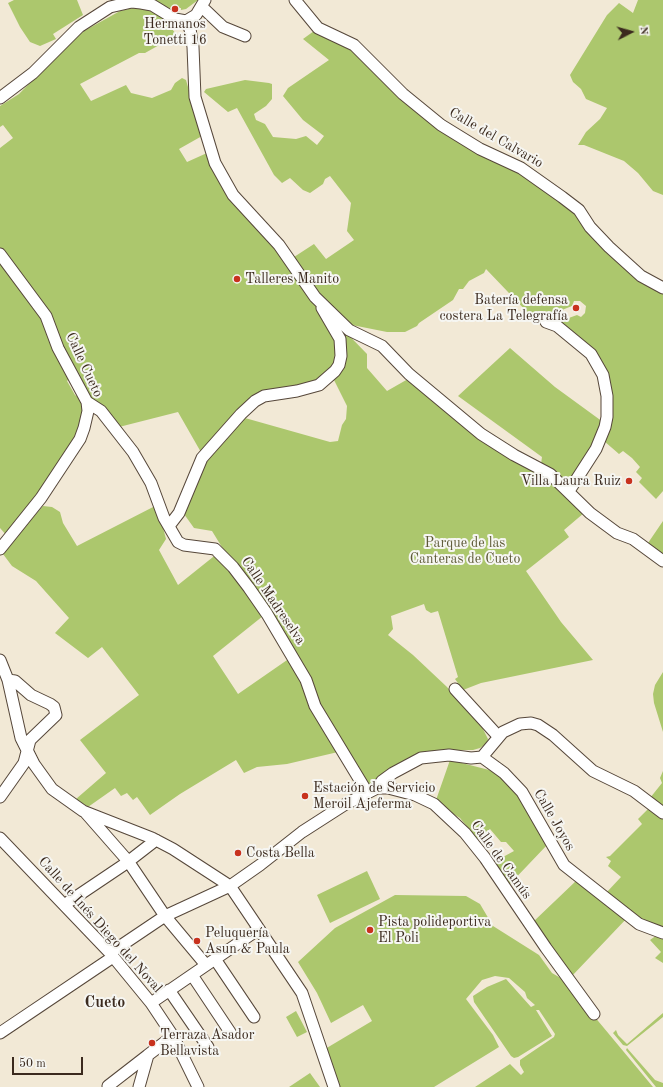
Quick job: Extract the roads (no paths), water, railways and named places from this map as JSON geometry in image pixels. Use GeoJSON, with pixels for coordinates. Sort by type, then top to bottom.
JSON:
{"type":"FeatureCollection","features":[{"type":"Feature","properties":{"kind":"street","name":"Calle del Calvario"},"geometry":{"type":"LineString","coordinates":[[295,0],[318,28],[354,45],[403,94],[441,125],[480,149],[521,168],[579,210],[590,227],[608,247],[641,276],[663,288]]}},
{"type":"Feature","properties":{"kind":"street"},"geometry":{"type":"LineString","coordinates":[[0,98],[33,73],[78,27],[110,7],[122,2],[152,5],[175,19],[186,22],[190,29],[193,47],[196,97],[215,163],[233,195],[279,245],[316,298],[340,339],[341,356],[339,365],[328,378],[319,385],[297,391],[275,393],[264,396],[255,401],[241,414],[202,458],[179,514],[169,526]]}},
{"type":"Feature","properties":{"kind":"street"},"geometry":{"type":"LineString","coordinates":[[186,22],[196,15],[204,3],[223,27],[245,36]]}},
{"type":"Feature","properties":{"kind":"street","name":"Calle Cueto"},"geometry":{"type":"LineString","coordinates":[[0,254],[46,316],[58,348],[87,402],[87,420],[80,439],[41,498],[0,550]]}},
{"type":"Feature","properties":{"kind":"street"},"geometry":{"type":"LineString","coordinates":[[316,298],[349,330],[382,346],[409,374],[481,434],[514,455],[543,469],[569,491],[590,513],[617,533],[633,540],[663,561]]}},
{"type":"Feature","properties":{"kind":"street"},"geometry":{"type":"LineString","coordinates":[[546,322],[557,326],[591,354],[602,376],[607,396],[607,417],[605,427],[596,449],[569,491]]}},
{"type":"Feature","properties":{"kind":"street","name":"Calle Madreselva"},"geometry":{"type":"LineString","coordinates":[[87,402],[101,411],[133,452],[151,483],[169,526],[178,542],[184,545],[216,549],[233,567],[249,588],[306,680],[315,706],[372,790]]}},
{"type":"Feature","properties":{"kind":"street"},"geometry":{"type":"LineString","coordinates":[[0,660],[8,680],[19,731],[28,753],[52,789],[83,811],[128,861],[166,916],[210,962],[254,1017]]}},
{"type":"Feature","properties":{"kind":"street"},"geometry":{"type":"LineString","coordinates":[[0,797],[24,763],[28,753],[30,740],[54,719],[56,711],[50,704],[31,695],[15,681],[8,680]]}},
{"type":"Feature","properties":{"kind":"street"},"geometry":{"type":"LineString","coordinates":[[455,689],[498,736]]}},
{"type":"Feature","properties":{"kind":"street"},"geometry":{"type":"LineString","coordinates":[[0,1033],[166,916],[230,886],[314,823],[372,790],[393,773],[421,758],[449,755],[470,758],[482,757],[489,750],[498,736],[520,724],[531,723],[538,725],[553,735],[593,772],[634,791],[663,813]]}},
{"type":"Feature","properties":{"kind":"street","name":"Calle Joyos"},"geometry":{"type":"LineString","coordinates":[[482,757],[509,777],[522,792],[564,865],[638,924],[663,932]]}},
{"type":"Feature","properties":{"kind":"street","name":"Calle de Camús"},"geometry":{"type":"LineString","coordinates":[[372,790],[398,790],[415,795],[434,804],[465,833],[485,858],[546,948],[594,1014]]}},
{"type":"Feature","properties":{"kind":"street"},"geometry":{"type":"LineString","coordinates":[[83,811],[156,840],[230,886],[302,993],[334,1087]]}},
{"type":"Feature","properties":{"kind":"street","name":"Calle de Inés Diego del Noval"},"geometry":{"type":"LineString","coordinates":[[0,838],[111,955],[151,1003],[173,1036],[198,1087]]}},
{"type":"Feature","properties":{"kind":"street"},"geometry":{"type":"LineString","coordinates":[[64,905],[156,840]]}},
{"type":"Feature","properties":{"kind":"street"},"geometry":{"type":"LineString","coordinates":[[151,1003],[259,929]]}},
{"type":"Feature","properties":{"kind":"street"},"geometry":{"type":"LineString","coordinates":[[192,975],[230,1032]]}},
{"type":"Feature","properties":{"kind":"street"},"geometry":{"type":"LineString","coordinates":[[170,990],[208,1047]]}},
{"type":"Feature","properties":{"kind":"street"},"geometry":{"type":"LineString","coordinates":[[108,1086],[173,1036]]}},
{"type":"Feature","properties":{"kind":"street"},"geometry":{"type":"LineString","coordinates":[[139,1087],[148,1055]]}},
{"type":"Feature","properties":{"kind":"place","name":"Hermanos Tonetti 16"},"geometry":{"type":"Point","coordinates":[175,9]}},
{"type":"Feature","properties":{"kind":"place","name":"Talleres Manito"},"geometry":{"type":"Point","coordinates":[237,279]}},
{"type":"Feature","properties":{"kind":"place","name":"Batería defensa costera La Telegrafía"},"geometry":{"type":"Point","coordinates":[576,308]}},
{"type":"Feature","properties":{"kind":"place","name":"Villa Laura Ruiz"},"geometry":{"type":"Point","coordinates":[629,481]}},
{"type":"Feature","properties":{"kind":"place","name":"Estación de Servicio Meroil Ajeferma"},"geometry":{"type":"Point","coordinates":[305,796]}},
{"type":"Feature","properties":{"kind":"place","name":"Costa Bella"},"geometry":{"type":"Point","coordinates":[238,853]}},
{"type":"Feature","properties":{"kind":"place","name":"Pista polideportiva El Poli"},"geometry":{"type":"Point","coordinates":[370,930]}},
{"type":"Feature","properties":{"kind":"place","name":"Peluquería Asun & Paula"},"geometry":{"type":"Point","coordinates":[197,941]}},
{"type":"Feature","properties":{"kind":"place","name":"Terraza Asador Bellavista"},"geometry":{"type":"Point","coordinates":[152,1043]}},
{"type":"Feature","properties":{"kind":"district","name":"Cueto"},"geometry":{"type":"Point","coordinates":[105,1003]}},
{"type":"Feature","properties":{"kind":"park label","name":"Parque de las Canteras de Cueto"},"geometry":{"type":"Point","coordinates":[465,552]}}]}
